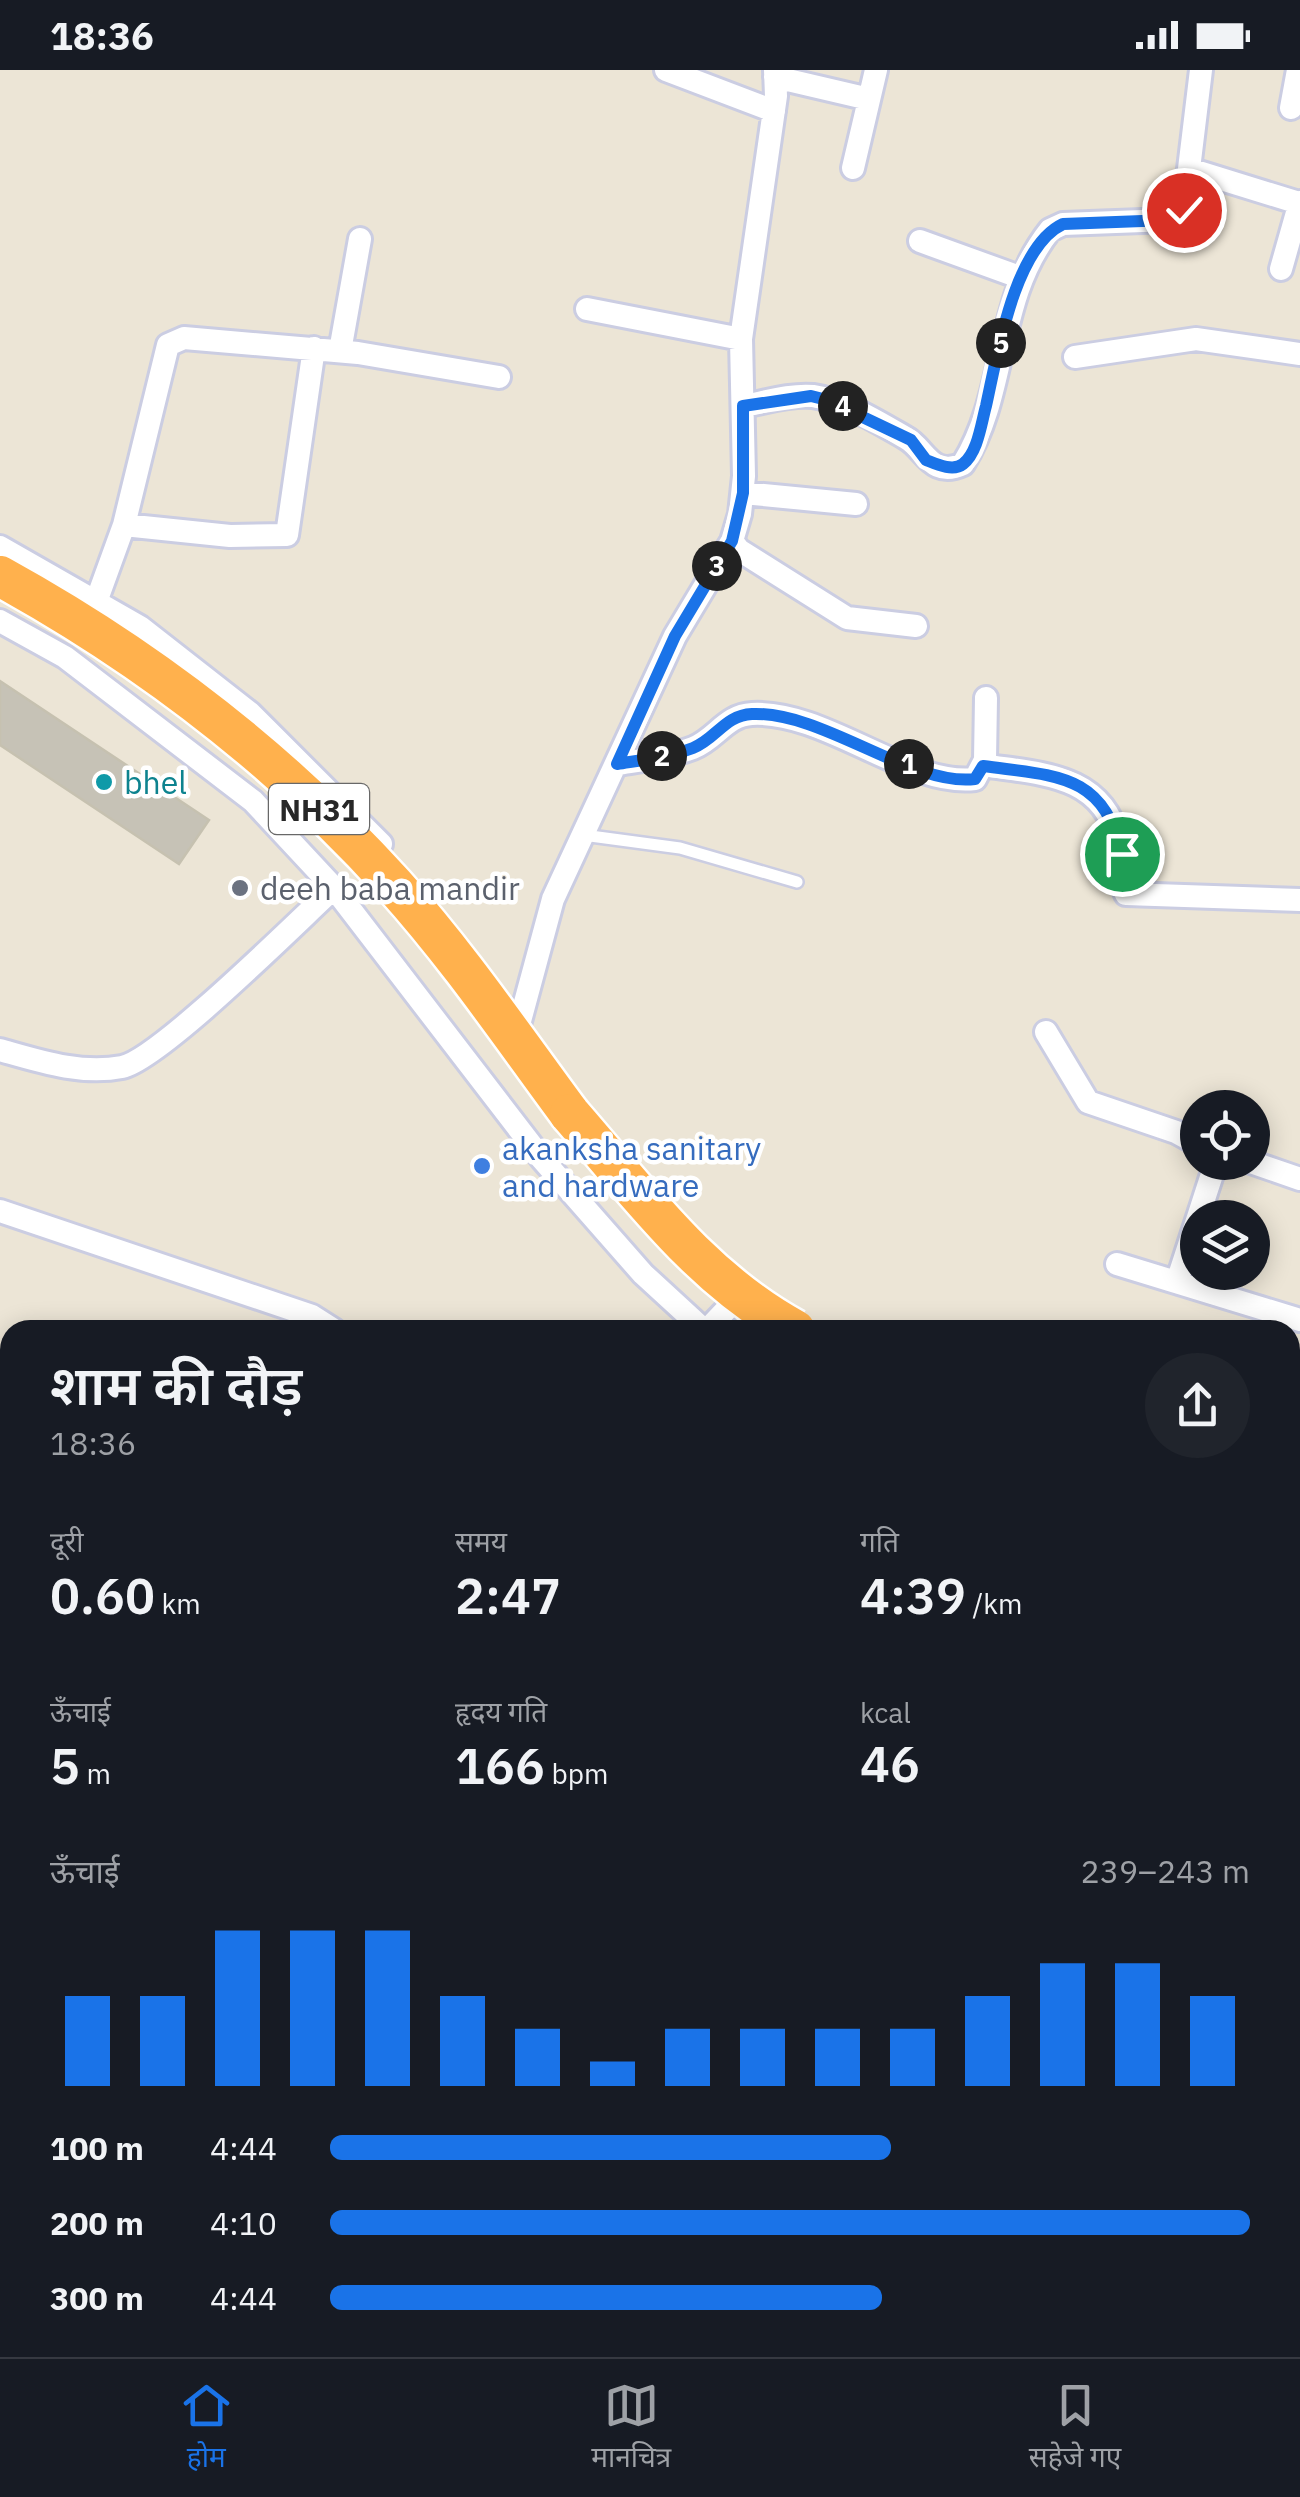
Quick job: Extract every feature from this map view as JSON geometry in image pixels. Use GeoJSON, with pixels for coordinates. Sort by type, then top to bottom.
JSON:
{"type":"FeatureCollection","features":[{"type":"Feature","properties":{"kind":"highway","name":"NH31"},"geometry":{"type":"LineString","coordinates":[[0,576],[108,641],[211,713],[268,760],[394,885],[448,949],[564,1124],[728,1288],[780,1320]]}},
{"type":"Feature","properties":{"kind":"highway","name":"NH31"},"geometry":{"type":"LineString","coordinates":[[0,606],[114,675],[191,730],[313,835],[388,910],[683,1274],[706,1297],[741,1320]]}},
{"type":"Feature","properties":{"kind":"street"},"geometry":{"type":"LineString","coordinates":[[666,70],[774,110]]}},
{"type":"Feature","properties":{"kind":"street"},"geometry":{"type":"LineString","coordinates":[[853,168],[876,70]]}},
{"type":"Feature","properties":{"kind":"street"},"geometry":{"type":"LineString","coordinates":[[743,406],[811,396],[827,400],[911,440],[926,460],[957,467],[964,464],[979,433],[1009,308],[1042,240],[1063,224],[1178,216],[1184,210],[1201,70]]}},
{"type":"Feature","properties":{"kind":"street"},"geometry":{"type":"LineString","coordinates":[[1291,108],[1298,70]]}},
{"type":"Feature","properties":{"kind":"street"},"geometry":{"type":"LineString","coordinates":[[520,1022],[544,922],[675,636],[732,541],[743,493],[741,339],[774,110],[775,73],[870,99]]}},
{"type":"Feature","properties":{"kind":"street"},"geometry":{"type":"LineString","coordinates":[[1189,169],[1300,203],[1281,269]]}},
{"type":"Feature","properties":{"kind":"street"},"geometry":{"type":"LineString","coordinates":[[340,351],[360,239]]}},
{"type":"Feature","properties":{"kind":"street"},"geometry":{"type":"LineString","coordinates":[[920,240],[1022,278]]}},
{"type":"Feature","properties":{"kind":"street"},"geometry":{"type":"LineString","coordinates":[[588,309],[741,339]]}},
{"type":"Feature","properties":{"kind":"street"},"geometry":{"type":"LineString","coordinates":[[96,602],[124,524],[168,344],[184,338],[314,348],[499,377]]}},
{"type":"Feature","properties":{"kind":"street"},"geometry":{"type":"LineString","coordinates":[[1074,357],[1196,339],[1300,354]]}},
{"type":"Feature","properties":{"kind":"street"},"geometry":{"type":"LineString","coordinates":[[124,524],[230,536],[287,534],[314,348]]}},
{"type":"Feature","properties":{"kind":"street"},"geometry":{"type":"LineString","coordinates":[[743,493],[856,504]]}},
{"type":"Feature","properties":{"kind":"street"},"geometry":{"type":"LineString","coordinates":[[732,541],[739,550],[835,612],[858,620],[916,626]]}},
{"type":"Feature","properties":{"kind":"street"},"geometry":{"type":"LineString","coordinates":[[0,547],[140,627],[250,713],[348,807],[433,902],[611,1147],[686,1236],[745,1290],[796,1320]]}},
{"type":"Feature","properties":{"kind":"street"},"geometry":{"type":"LineString","coordinates":[[0,622],[64,657],[253,801],[334,888],[542,1159],[642,1274],[695,1320]]}},
{"type":"Feature","properties":{"kind":"street"},"geometry":{"type":"LineString","coordinates":[[617,764],[692,749],[727,721],[752,714],[799,720],[936,774],[975,779],[983,766],[986,698]]}},
{"type":"Feature","properties":{"kind":"street"},"geometry":{"type":"LineString","coordinates":[[983,766],[1066,778],[1093,794],[1114,826],[1126,894],[1300,900]]}},
{"type":"Feature","properties":{"kind":"street"},"geometry":{"type":"LineString","coordinates":[[0,1050],[81,1069],[131,1064],[280,940],[334,888]]}},
{"type":"Feature","properties":{"kind":"street"},"geometry":{"type":"LineString","coordinates":[[1046,1032],[1088,1102],[1180,1134]]}},
{"type":"Feature","properties":{"kind":"street"},"geometry":{"type":"LineString","coordinates":[[1270,1169],[1300,1179]]}},
{"type":"Feature","properties":{"kind":"street"},"geometry":{"type":"LineString","coordinates":[[1177,1282],[1210,1180]]}},
{"type":"Feature","properties":{"kind":"street"},"geometry":{"type":"LineString","coordinates":[[0,1211],[318,1320]]}},
{"type":"Feature","properties":{"kind":"street"},"geometry":{"type":"LineString","coordinates":[[1117,1264],[1300,1320]]}},
{"type":"Feature","properties":{"kind":"street"},"geometry":{"type":"LineString","coordinates":[[716,1320],[745,1290]]}},
{"type":"Feature","properties":{"kind":"lane"},"geometry":{"type":"LineString","coordinates":[[583,835],[680,848],[797,882]]}},
{"type":"Feature","properties":{"kind":"building","name":"bhel"},"geometry":{"type":"Polygon","coordinates":[[[0,681],[209,820],[179,864],[0,745],[0,681]]]}},
{"type":"Feature","properties":{"kind":"place","name":"bhel"},"geometry":{"type":"Point","coordinates":[104,782]}},
{"type":"Feature","properties":{"kind":"place","name":"deeh baba mandir"},"geometry":{"type":"Point","coordinates":[240,888]}},
{"type":"Feature","properties":{"kind":"place","name":"akanksha sanitary and hardware"},"geometry":{"type":"Point","coordinates":[482,1166]}},
{"type":"Feature","properties":{"kind":"route"},"geometry":{"type":"LineString","coordinates":[[1122,854],[1103,805],[1080,783],[983,766],[975,779],[936,774],[782,716],[738,716],[692,749],[617,764],[675,636],[732,541],[743,493],[743,406],[796,397],[827,400],[911,440],[926,460],[948,467],[964,464],[979,433],[1009,308],[1050,230],[1063,224],[1169,220],[1184,210]]}}]}
